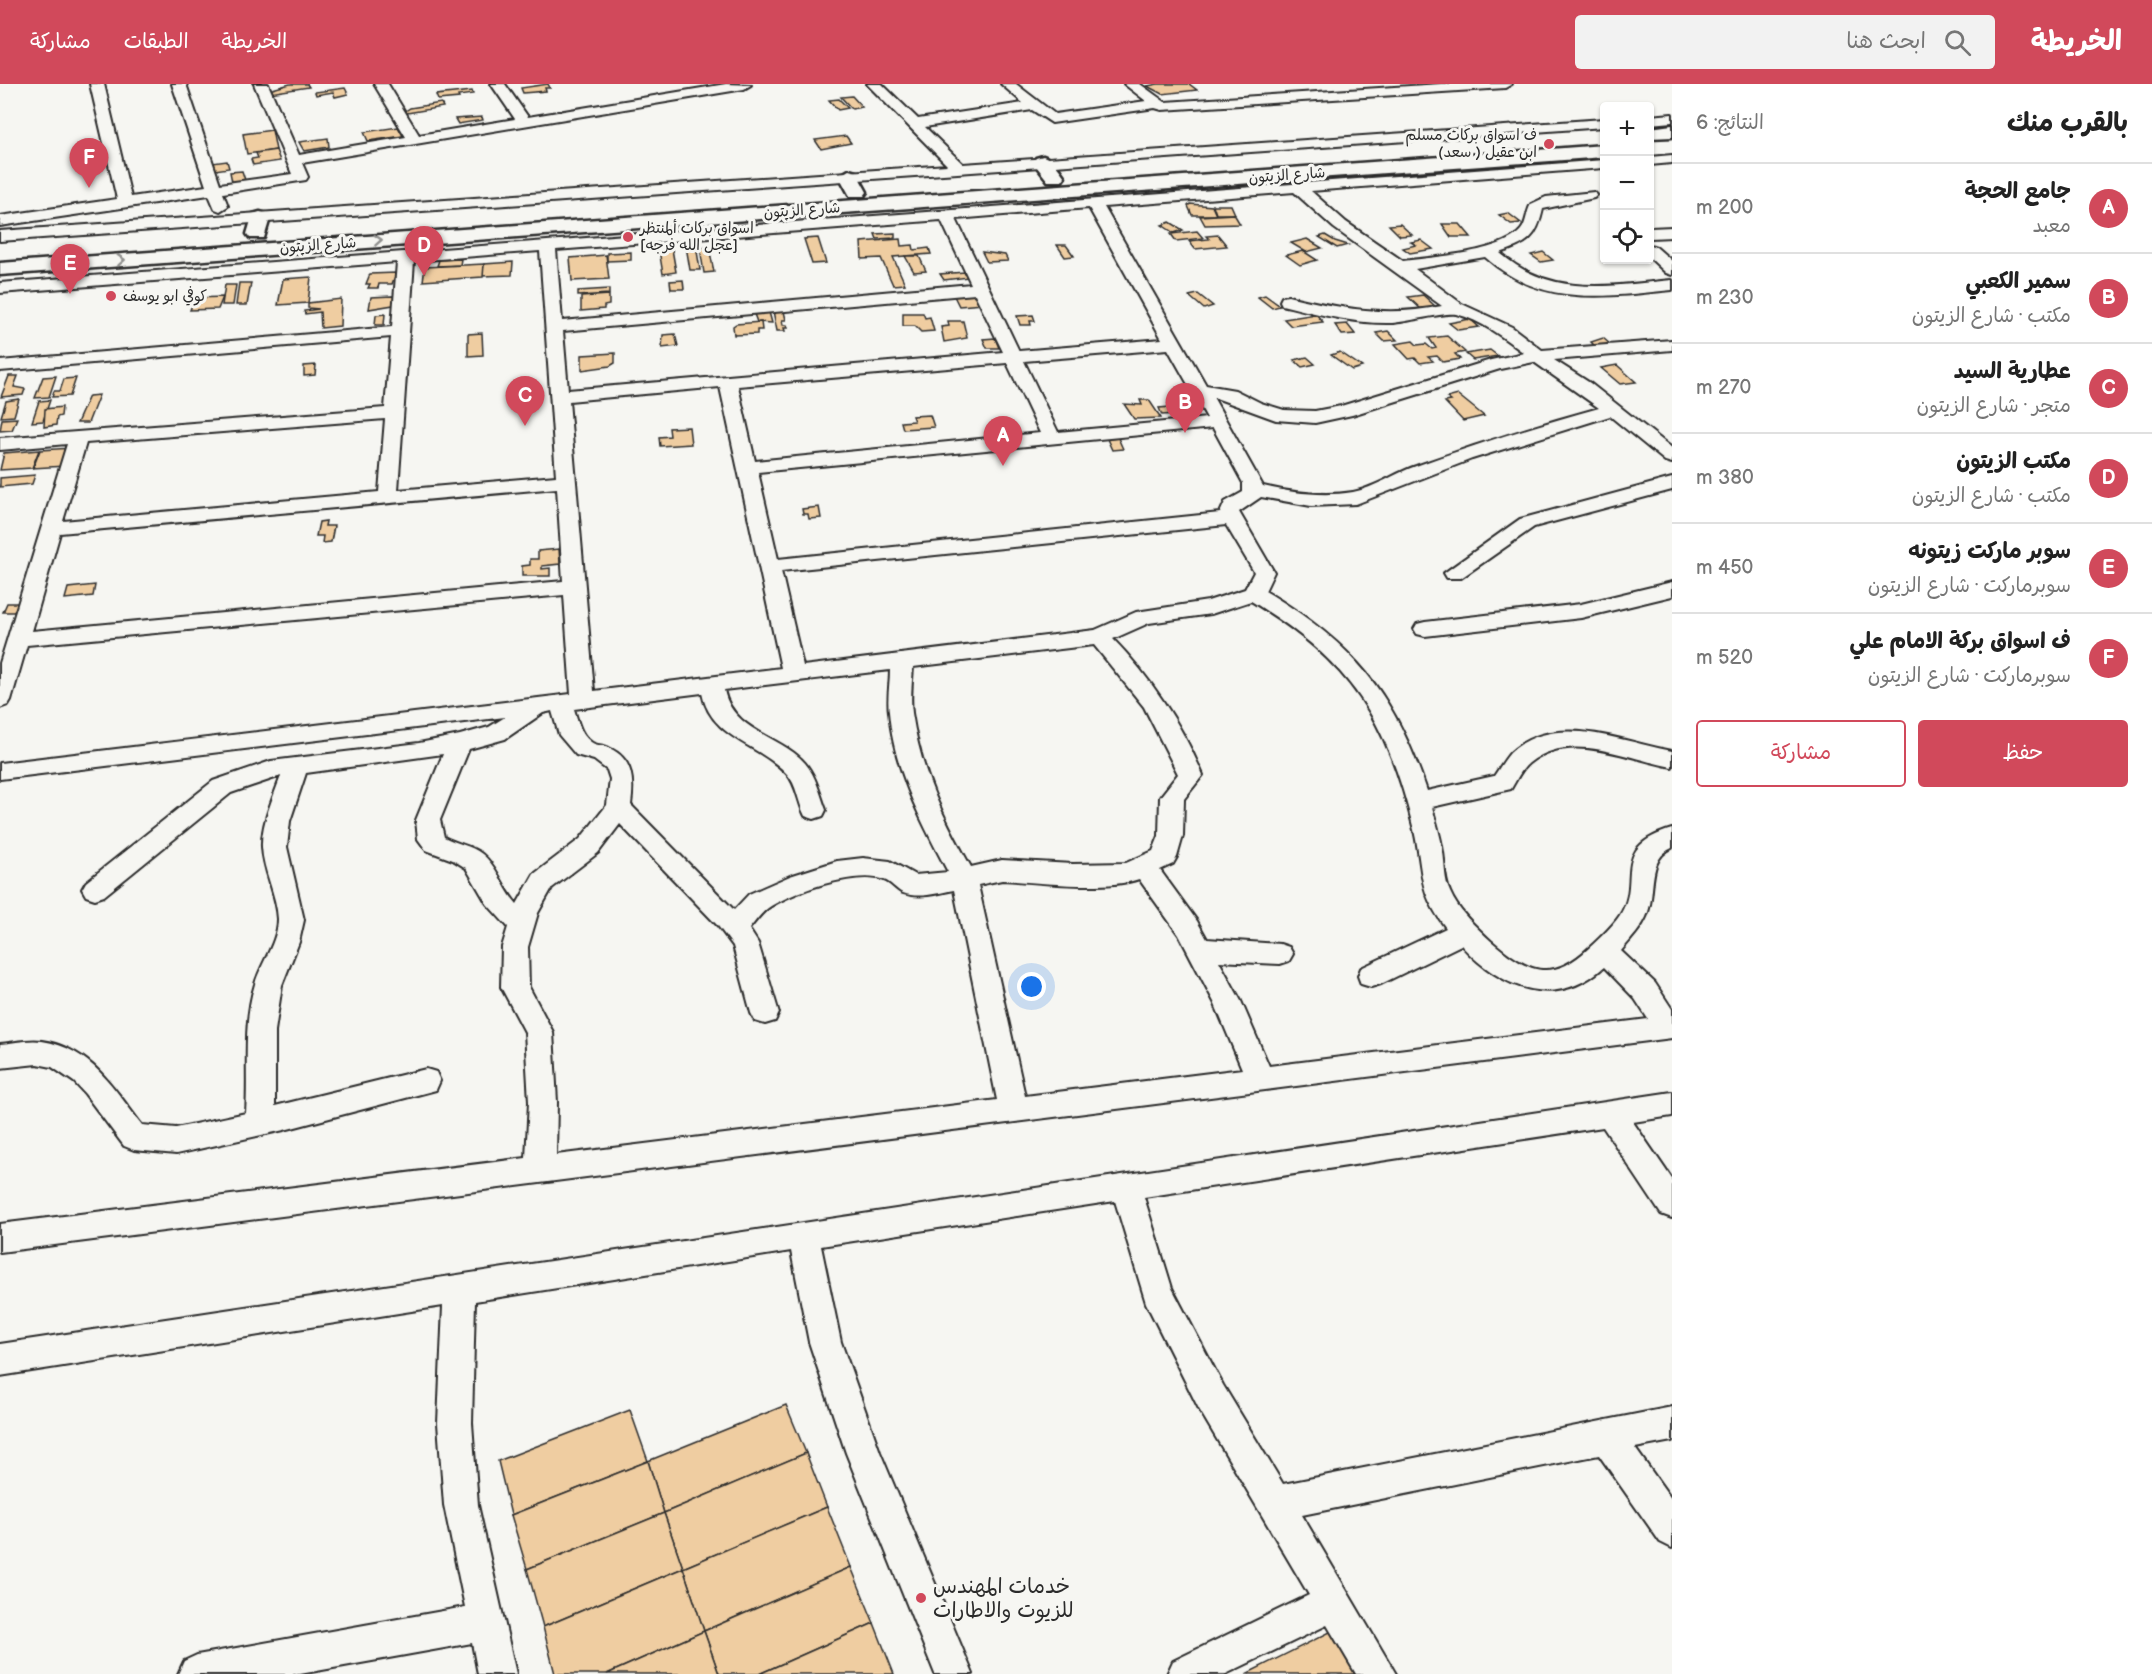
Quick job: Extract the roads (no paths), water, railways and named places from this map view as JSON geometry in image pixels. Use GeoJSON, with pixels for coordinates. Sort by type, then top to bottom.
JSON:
{"type":"FeatureCollection","features":[{"type":"Feature","properties":{"kind":"main road"},"geometry":{"type":"LineString","coordinates":[[1654,133],[1672,131]]}},
{"type":"Feature","properties":{"kind":"main road","name":"شارع الزيتون"},"geometry":{"type":"LineString","coordinates":[[589,218],[853,184],[1600,136]]}},
{"type":"Feature","properties":{"kind":"main road"},"geometry":{"type":"LineString","coordinates":[[1654,147],[1672,146]]}},
{"type":"Feature","properties":{"kind":"main road","name":"شارع الزيتون"},"geometry":{"type":"LineString","coordinates":[[0,253],[259,226],[513,223],[589,218],[883,212],[1600,151]]}},
{"type":"Feature","properties":{"kind":"main road","name":"شارع الزيتون"},"geometry":{"type":"LineString","coordinates":[[0,269],[186,264],[513,223]]}},
{"type":"Feature","properties":{"kind":"street"},"geometry":{"type":"LineString","coordinates":[[97,84],[124,203]]}},
{"type":"Feature","properties":{"kind":"street"},"geometry":{"type":"LineString","coordinates":[[179,84],[216,189],[224,220]]}},
{"type":"Feature","properties":{"kind":"street"},"geometry":{"type":"LineString","coordinates":[[0,221],[301,177],[261,84]]}},
{"type":"Feature","properties":{"kind":"street"},"geometry":{"type":"LineString","coordinates":[[381,84],[415,140]]}},
{"type":"Feature","properties":{"kind":"street"},"geometry":{"type":"LineString","coordinates":[[498,84],[524,122]]}},
{"type":"Feature","properties":{"kind":"street"},"geometry":{"type":"LineString","coordinates":[[294,160],[524,122],[638,98],[743,84]]}},
{"type":"Feature","properties":{"kind":"street"},"geometry":{"type":"LineString","coordinates":[[874,84],[959,168]]}},
{"type":"Feature","properties":{"kind":"street"},"geometry":{"type":"LineString","coordinates":[[1008,84],[1052,119],[1158,103]]}},
{"type":"Feature","properties":{"kind":"street"},"geometry":{"type":"LineString","coordinates":[[1131,84],[1162,106],[1496,84]]}},
{"type":"Feature","properties":{"kind":"street"},"geometry":{"type":"LineString","coordinates":[[1251,84],[1272,99]]}},
{"type":"Feature","properties":{"kind":"street"},"geometry":{"type":"LineString","coordinates":[[1374,84],[1386,92]]}},
{"type":"Feature","properties":{"kind":"street"},"geometry":{"type":"LineString","coordinates":[[915,124],[1034,105]]}},
{"type":"Feature","properties":{"kind":"street"},"geometry":{"type":"LineString","coordinates":[[1654,120],[1672,118]]}},
{"type":"Feature","properties":{"kind":"street"},"geometry":{"type":"LineString","coordinates":[[0,236],[224,220],[259,226],[853,184],[959,168],[1049,170],[1600,123]]}},
{"type":"Feature","properties":{"kind":"street"},"geometry":{"type":"LineString","coordinates":[[1654,160],[1672,159]]}},
{"type":"Feature","properties":{"kind":"street"},"geometry":{"type":"LineString","coordinates":[[0,288],[186,264],[406,256],[548,245],[883,212],[946,214],[1600,164]]}},
{"type":"Feature","properties":{"kind":"street"},"geometry":{"type":"LineString","coordinates":[[1401,266],[1488,251],[1520,239],[1530,230],[1536,207],[1546,202],[1593,199],[1558,167]]}},
{"type":"Feature","properties":{"kind":"street"},"geometry":{"type":"LineString","coordinates":[[1297,187],[1340,225],[1401,266],[1456,308],[1506,331],[1667,450]]}},
{"type":"Feature","properties":{"kind":"street"},"geometry":{"type":"LineString","coordinates":[[1094,203],[1219,422],[1255,490],[1296,500],[1345,500],[1372,495],[1400,477],[1514,437],[1612,410]]}},
{"type":"Feature","properties":{"kind":"street"},"geometry":{"type":"LineString","coordinates":[[946,214],[1052,438]]}},
{"type":"Feature","properties":{"kind":"street"},"geometry":{"type":"LineString","coordinates":[[1654,233],[1672,232]]}},
{"type":"Feature","properties":{"kind":"street"},"geometry":{"type":"LineString","coordinates":[[541,1169],[543,1102],[539,1032],[515,987],[515,947],[525,913],[543,881],[589,846],[619,807],[622,780],[617,766],[602,754],[584,749],[571,735],[561,704],[574,587],[548,245]]}},
{"type":"Feature","properties":{"kind":"street"},"geometry":{"type":"LineString","coordinates":[[1488,251],[1521,278],[1542,285],[1588,290],[1672,285]]}},
{"type":"Feature","properties":{"kind":"street"},"geometry":{"type":"LineString","coordinates":[[1654,254],[1672,270]]}},
{"type":"Feature","properties":{"kind":"street"},"geometry":{"type":"LineString","coordinates":[[387,497],[406,256]]}},
{"type":"Feature","properties":{"kind":"street"},"geometry":{"type":"LineString","coordinates":[[553,327],[981,288]]}},
{"type":"Feature","properties":{"kind":"street"},"geometry":{"type":"LineString","coordinates":[[1288,301],[1344,316],[1382,319],[1424,316],[1456,308]]}},
{"type":"Feature","properties":{"kind":"street"},"geometry":{"type":"LineString","coordinates":[[0,366],[400,331]]}},
{"type":"Feature","properties":{"kind":"street"},"geometry":{"type":"LineString","coordinates":[[558,396],[1174,343]]}},
{"type":"Feature","properties":{"kind":"street"},"geometry":{"type":"LineString","coordinates":[[1200,389],[1229,394],[1254,407],[1283,416],[1315,417],[1345,411],[1497,364],[1538,356],[1672,345]]}},
{"type":"Feature","properties":{"kind":"street"},"geometry":{"type":"LineString","coordinates":[[728,381],[794,675]]}},
{"type":"Feature","properties":{"kind":"street"},"geometry":{"type":"LineString","coordinates":[[0,444],[394,413]]}},
{"type":"Feature","properties":{"kind":"street"},"geometry":{"type":"LineString","coordinates":[[747,467],[1219,422]]}},
{"type":"Feature","properties":{"kind":"street"},"geometry":{"type":"LineString","coordinates":[[0,700],[78,438]]}},
{"type":"Feature","properties":{"kind":"street"},"geometry":{"type":"LineString","coordinates":[[51,528],[565,481]]}},
{"type":"Feature","properties":{"kind":"street"},"geometry":{"type":"LineString","coordinates":[[1454,573],[1527,523],[1672,484]]}},
{"type":"Feature","properties":{"kind":"street"},"geometry":{"type":"LineString","coordinates":[[0,771],[1099,637],[1144,617],[1211,607],[1253,593],[1264,572],[1229,512],[1232,506],[1253,495],[1255,490]]}},
{"type":"Feature","properties":{"kind":"street"},"geometry":{"type":"LineString","coordinates":[[769,566],[1231,518]]}},
{"type":"Feature","properties":{"kind":"street"},"geometry":{"type":"LineString","coordinates":[[18,639],[574,587]]}},
{"type":"Feature","properties":{"kind":"street"},"geometry":{"type":"LineString","coordinates":[[1425,629],[1581,611],[1672,589]]}},
{"type":"Feature","properties":{"kind":"street"},"geometry":{"type":"LineString","coordinates":[[1253,593],[1292,616],[1347,666],[1368,689],[1389,723],[1416,802],[1429,843],[1438,896],[1465,931],[1500,964],[1526,979],[1555,982],[1578,974],[1604,951],[1635,914],[1643,860],[1658,843],[1672,838]]}},
{"type":"Feature","properties":{"kind":"street"},"geometry":{"type":"LineString","coordinates":[[734,928],[758,901],[799,883],[837,871],[862,867],[890,871],[910,885],[932,885],[1002,870],[1073,874],[1129,873],[1164,857],[1171,836],[1172,797],[1191,775],[1156,704],[1130,669],[1099,637]]}},
{"type":"Feature","properties":{"kind":"street"},"geometry":{"type":"LineString","coordinates":[[902,661],[900,711],[912,766],[926,808],[964,878],[1014,1110]]}},
{"type":"Feature","properties":{"kind":"street"},"geometry":{"type":"LineString","coordinates":[[712,685],[713,701],[724,719],[740,732],[775,750],[798,770],[814,810]]}},
{"type":"Feature","properties":{"kind":"street"},"geometry":{"type":"LineString","coordinates":[[95,889],[222,787],[271,769],[409,753],[460,743],[497,733],[561,704]]}},
{"type":"Feature","properties":{"kind":"street"},"geometry":{"type":"LineString","coordinates":[[1416,802],[1502,783],[1521,758],[1558,738],[1594,741],[1647,757],[1669,753]]}},
{"type":"Feature","properties":{"kind":"street"},"geometry":{"type":"LineString","coordinates":[[460,743],[428,820],[427,834],[432,843],[469,857],[480,866],[496,897],[521,924]]}},
{"type":"Feature","properties":{"kind":"street"},"geometry":{"type":"LineString","coordinates":[[260,1122],[262,1020],[268,985],[286,942],[291,920],[274,847],[278,821],[296,766]]}},
{"type":"Feature","properties":{"kind":"street"},"geometry":{"type":"LineString","coordinates":[[619,807],[734,928],[745,943],[765,1012]]}},
{"type":"Feature","properties":{"kind":"street"},"geometry":{"type":"LineString","coordinates":[[1143,866],[1188,928],[1227,1002],[1260,1078]]}},
{"type":"Feature","properties":{"kind":"street"},"geometry":{"type":"LineString","coordinates":[[1371,976],[1465,931]]}},
{"type":"Feature","properties":{"kind":"street"},"geometry":{"type":"LineString","coordinates":[[1199,949],[1280,954]]}},
{"type":"Feature","properties":{"kind":"street"},"geometry":{"type":"LineString","coordinates":[[0,1238],[1671,1027],[1645,991],[1604,951]]}},
{"type":"Feature","properties":{"kind":"street"},"geometry":{"type":"LineString","coordinates":[[0,1056],[41,1053],[66,1060],[96,1083],[113,1111],[134,1137],[176,1141],[426,1081]]}},
{"type":"Feature","properties":{"kind":"street"},"geometry":{"type":"LineString","coordinates":[[0,1360],[804,1235],[1672,1104]]}},
{"type":"Feature","properties":{"kind":"street"},"geometry":{"type":"LineString","coordinates":[[1611,1114],[1672,1204]]}},
{"type":"Feature","properties":{"kind":"street"},"geometry":{"type":"LineString","coordinates":[[1126,1188],[1157,1292],[1211,1397],[1377,1674]]}},
{"type":"Feature","properties":{"kind":"street"},"geometry":{"type":"LineString","coordinates":[[804,1235],[825,1342],[863,1453],[954,1674]]}},
{"type":"Feature","properties":{"kind":"street"},"geometry":{"type":"LineString","coordinates":[[459,1290],[455,1423],[461,1504],[497,1674]]}},
{"type":"Feature","properties":{"kind":"street"},"geometry":{"type":"LineString","coordinates":[[1274,1503],[1672,1424]]}},
{"type":"Feature","properties":{"kind":"street"},"geometry":{"type":"LineString","coordinates":[[1606,1437],[1672,1530]]}},
{"type":"Feature","properties":{"kind":"street"},"geometry":{"type":"LineString","coordinates":[[1186,1674],[1334,1602]]}},
{"type":"Feature","properties":{"kind":"street"},"geometry":{"type":"LineString","coordinates":[[197,1674],[485,1622]]}},
{"type":"Feature","properties":{"kind":"place","name":"ف اسواق بركات مسلم ابن عقيل ( سعد)"},"geometry":{"type":"Point","coordinates":[1549,144]}},
{"type":"Feature","properties":{"kind":"place","name":"ف اسواق بركة الامام علي"},"geometry":{"type":"Point","coordinates":[89,188]}},
{"type":"Feature","properties":{"kind":"place","name":"اسواق بركات ألمنتظر [عجل الله فرجه]"},"geometry":{"type":"Point","coordinates":[628,237]}},
{"type":"Feature","properties":{"kind":"place","name":"مكتب الزيتون"},"geometry":{"type":"Point","coordinates":[424,276]}},
{"type":"Feature","properties":{"kind":"place","name":"سوبر ماركت زيتونه"},"geometry":{"type":"Point","coordinates":[70,294]}},
{"type":"Feature","properties":{"kind":"place","name":"كوفي ابو يوسف"},"geometry":{"type":"Point","coordinates":[111,296]}},
{"type":"Feature","properties":{"kind":"place","name":"عطارية السيد"},"geometry":{"type":"Point","coordinates":[525,426]}},
{"type":"Feature","properties":{"kind":"place","name":"سمير الكعبي"},"geometry":{"type":"Point","coordinates":[1185,433]}},
{"type":"Feature","properties":{"kind":"place","name":"جامع الحجة"},"geometry":{"type":"Point","coordinates":[1003,466]}},
{"type":"Feature","properties":{"kind":"place","name":"خدمات المهندس للزيوت والاطارات"},"geometry":{"type":"Point","coordinates":[921,1598]}}]}
